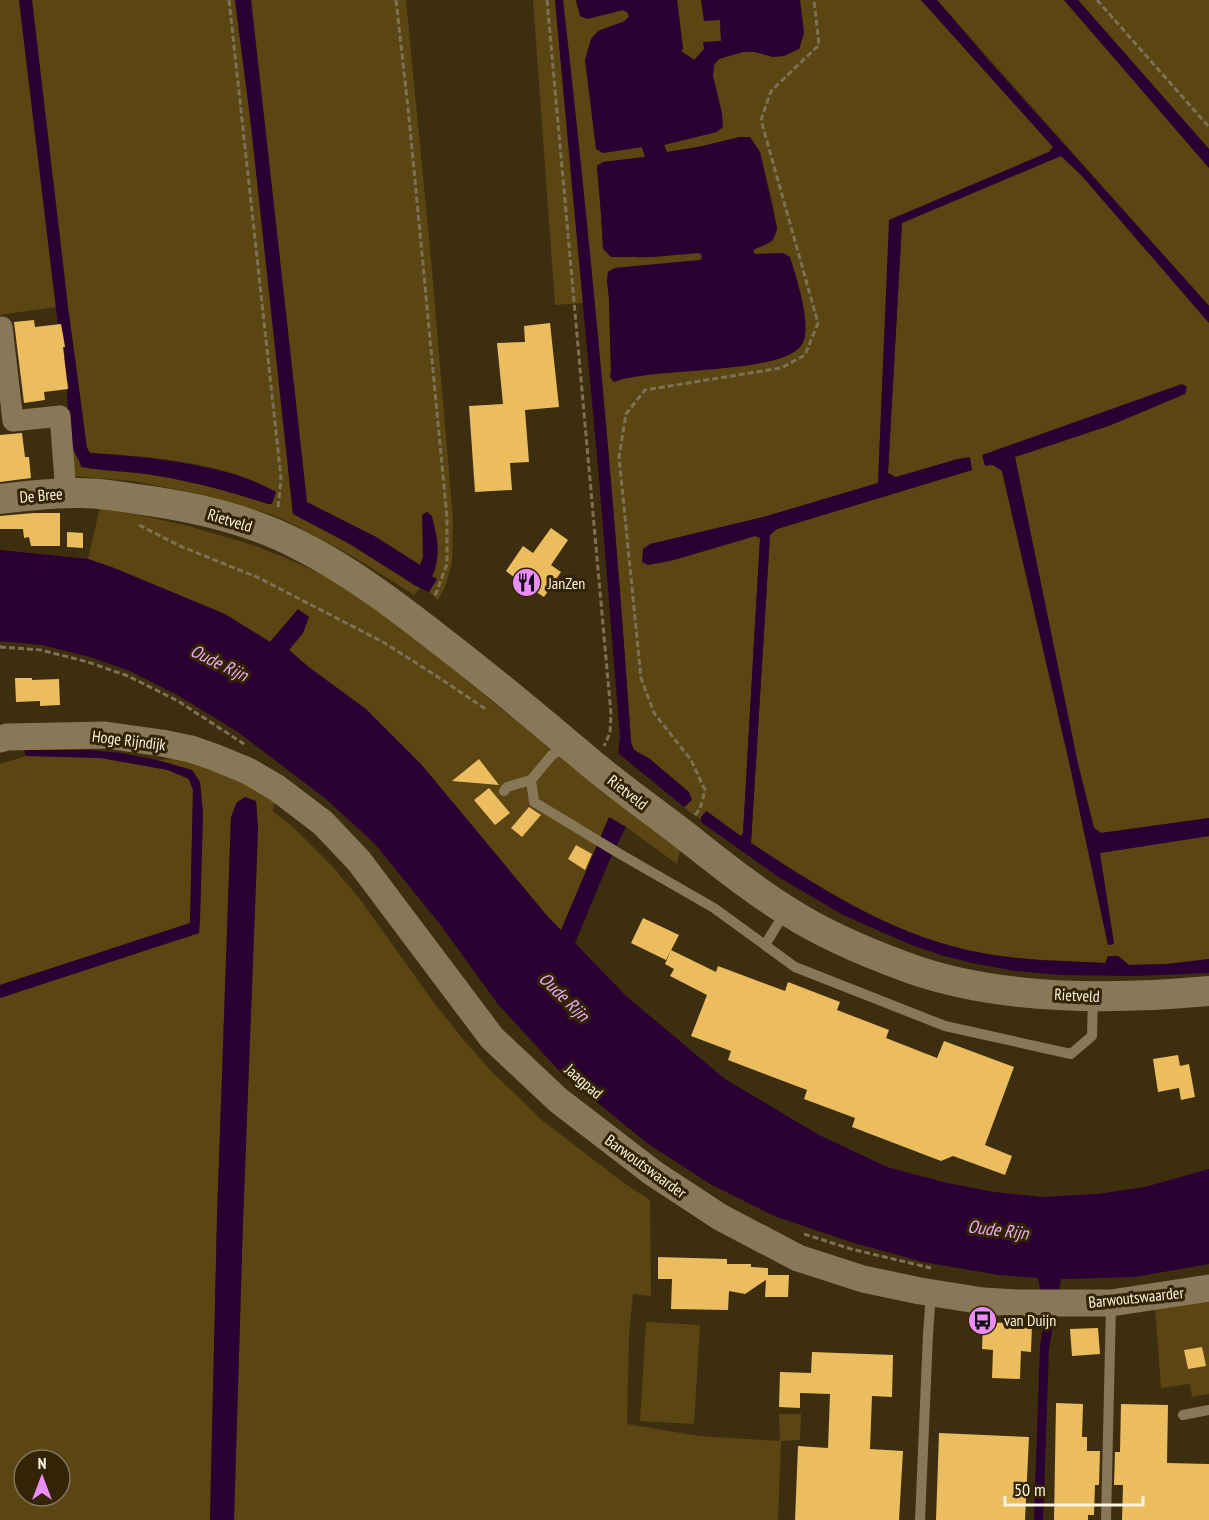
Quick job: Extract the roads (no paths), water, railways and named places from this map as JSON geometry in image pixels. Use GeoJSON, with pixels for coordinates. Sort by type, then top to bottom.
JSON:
{"type":"FeatureCollection","features":[{"type":"Feature","properties":{"kind":"main road","name":"De Bree"},"geometry":{"type":"LineString","coordinates":[[0,499],[74,493]]}},
{"type":"Feature","properties":{"kind":"main road","name":"Rietveld"},"geometry":{"type":"LineString","coordinates":[[74,493],[163,502],[221,515],[276,534],[299,545],[360,581],[417,622],[494,681],[595,766],[742,879],[804,921],[854,945],[907,967],[963,984],[1014,992],[1093,997],[1169,995],[1209,991]]}},
{"type":"Feature","properties":{"kind":"street"},"geometry":{"type":"LineString","coordinates":[[2,327],[13,421],[60,416],[74,493]]}},
{"type":"Feature","properties":{"kind":"street","name":"Hoge Rijndijk"},"geometry":{"type":"LineString","coordinates":[[0,739],[105,735],[172,745],[220,759]]}},
{"type":"Feature","properties":{"kind":"street","name":"Barwoutswaarder"},"geometry":{"type":"LineString","coordinates":[[220,759],[248,771],[277,788],[323,823],[359,861],[492,1038],[558,1100],[653,1173],[720,1217],[798,1258],[862,1279],[932,1281],[983,1300],[1034,1303],[1111,1303],[1209,1288]]}},
{"type":"Feature","properties":{"kind":"lane"},"geometry":{"type":"LineString","coordinates":[[504,791],[507,787],[531,780],[552,755],[569,745]]}},
{"type":"Feature","properties":{"kind":"lane"},"geometry":{"type":"LineString","coordinates":[[531,780],[534,802],[714,908],[795,967],[945,1026],[1071,1054],[1092,1036],[1093,997]]}},
{"type":"Feature","properties":{"kind":"lane"},"geometry":{"type":"LineString","coordinates":[[765,945],[786,910]]}},
{"type":"Feature","properties":{"kind":"lane"},"geometry":{"type":"LineString","coordinates":[[920,1520],[927,1344],[932,1281]]}},
{"type":"Feature","properties":{"kind":"lane"},"geometry":{"type":"LineString","coordinates":[[1106,1520],[1111,1303]]}},
{"type":"Feature","properties":{"kind":"lane"},"geometry":{"type":"LineString","coordinates":[[1183,1415],[1209,1410]]}},
{"type":"Feature","properties":{"kind":"water"},"geometry":{"type":"Polygon","coordinates":[[[19,0],[32,0],[87,448],[90,453],[180,462],[239,476],[276,492],[272,504],[177,479],[81,467],[73,447],[70,431],[67,389],[69,389],[63,358],[65,347],[63,332],[58,325],[19,0]]]}},
{"type":"Feature","properties":{"kind":"water"},"geometry":{"type":"Polygon","coordinates":[[[235,0],[251,0],[307,502],[376,537],[420,565],[423,557],[422,515],[427,512],[432,516],[438,546],[432,576],[437,579],[429,592],[348,543],[293,514],[251,125],[235,0]]]}},
{"type":"Feature","properties":{"kind":"water"},"geometry":{"type":"Polygon","coordinates":[[[555,0],[563,0],[583,185],[609,463],[631,742],[634,750],[650,759],[689,792],[692,800],[684,807],[618,753],[620,737],[599,478],[555,0]]]}},
{"type":"Feature","properties":{"kind":"water"},"geometry":{"type":"Polygon","coordinates":[[[576,0],[677,0],[683,49],[681,51],[694,60],[704,49],[703,42],[721,41],[720,20],[704,21],[701,0],[800,0],[804,33],[799,49],[784,56],[773,57],[755,52],[743,52],[719,59],[714,65],[713,76],[723,127],[717,132],[664,145],[667,152],[750,137],[760,152],[777,228],[772,241],[753,250],[755,254],[783,253],[790,257],[800,289],[805,316],[805,338],[801,346],[788,355],[768,362],[632,377],[614,382],[610,377],[608,272],[615,268],[702,258],[698,253],[653,257],[611,257],[603,249],[597,166],[603,162],[645,157],[642,147],[603,153],[596,149],[585,60],[591,39],[598,31],[625,21],[629,16],[623,10],[587,19],[580,16],[576,0]]]}},
{"type":"Feature","properties":{"kind":"water"},"geometry":{"type":"Polygon","coordinates":[[[921,0],[937,0],[1209,306],[1209,323],[1082,176],[1061,156],[902,223],[888,473],[896,477],[970,457],[972,470],[777,529],[770,535],[751,843],[805,878],[861,910],[920,936],[951,946],[997,956],[1043,960],[1105,963],[1108,956],[1118,956],[1129,965],[1167,964],[1209,959],[1209,973],[1134,976],[1060,975],[1015,971],[941,955],[909,944],[843,915],[777,876],[701,822],[701,817],[706,811],[741,836],[743,833],[760,538],[755,536],[674,560],[648,565],[642,562],[643,549],[650,544],[767,516],[878,483],[889,220],[1049,152],[1053,147],[921,0]]]}},
{"type":"Feature","properties":{"kind":"water"},"geometry":{"type":"Polygon","coordinates":[[[1064,0],[1078,0],[1209,149],[1209,168],[1064,0]]]}},
{"type":"Feature","properties":{"kind":"water"},"geometry":{"type":"Polygon","coordinates":[[[1182,384],[1187,387],[1185,394],[1111,425],[1015,457],[1078,764],[1094,828],[1101,833],[1209,818],[1209,836],[1100,853],[1114,944],[1108,945],[1070,766],[1002,471],[993,465],[985,466],[982,455],[1182,384]]]}},
{"type":"Feature","properties":{"kind":"water","name":"Oude Rijn"},"geometry":{"type":"Polygon","coordinates":[[[0,550],[88,559],[225,614],[270,642],[298,609],[309,617],[303,633],[289,650],[366,709],[421,764],[561,930],[609,817],[626,827],[575,943],[626,996],[725,1079],[819,1135],[887,1167],[947,1183],[994,1192],[1042,1197],[1098,1194],[1145,1187],[1209,1169],[1209,1264],[1135,1277],[1061,1279],[1049,1349],[1043,1520],[1034,1520],[1040,1346],[1045,1314],[1038,1278],[999,1275],[923,1262],[854,1243],[774,1216],[710,1184],[647,1143],[563,1075],[497,1003],[440,924],[374,843],[326,799],[238,732],[179,696],[130,671],[90,657],[42,645],[0,641],[0,550]]]}},
{"type":"Feature","properties":{"kind":"water"},"geometry":{"type":"Polygon","coordinates":[[[24,750],[88,750],[121,753],[192,770],[200,782],[203,813],[199,933],[0,998],[0,985],[190,923],[193,790],[189,779],[168,770],[101,758],[26,756],[24,750]]]}},
{"type":"Feature","properties":{"kind":"water"},"geometry":{"type":"Polygon","coordinates":[[[245,797],[256,801],[258,829],[234,1520],[210,1520],[217,1218],[231,817],[237,802],[245,797]]]}},
{"type":"Feature","properties":{"kind":"place","name":"JanZen"},"geometry":{"type":"Point","coordinates":[527,583]}},
{"type":"Feature","properties":{"kind":"place","name":"van Duijn"},"geometry":{"type":"Point","coordinates":[983,1320]}}]}
